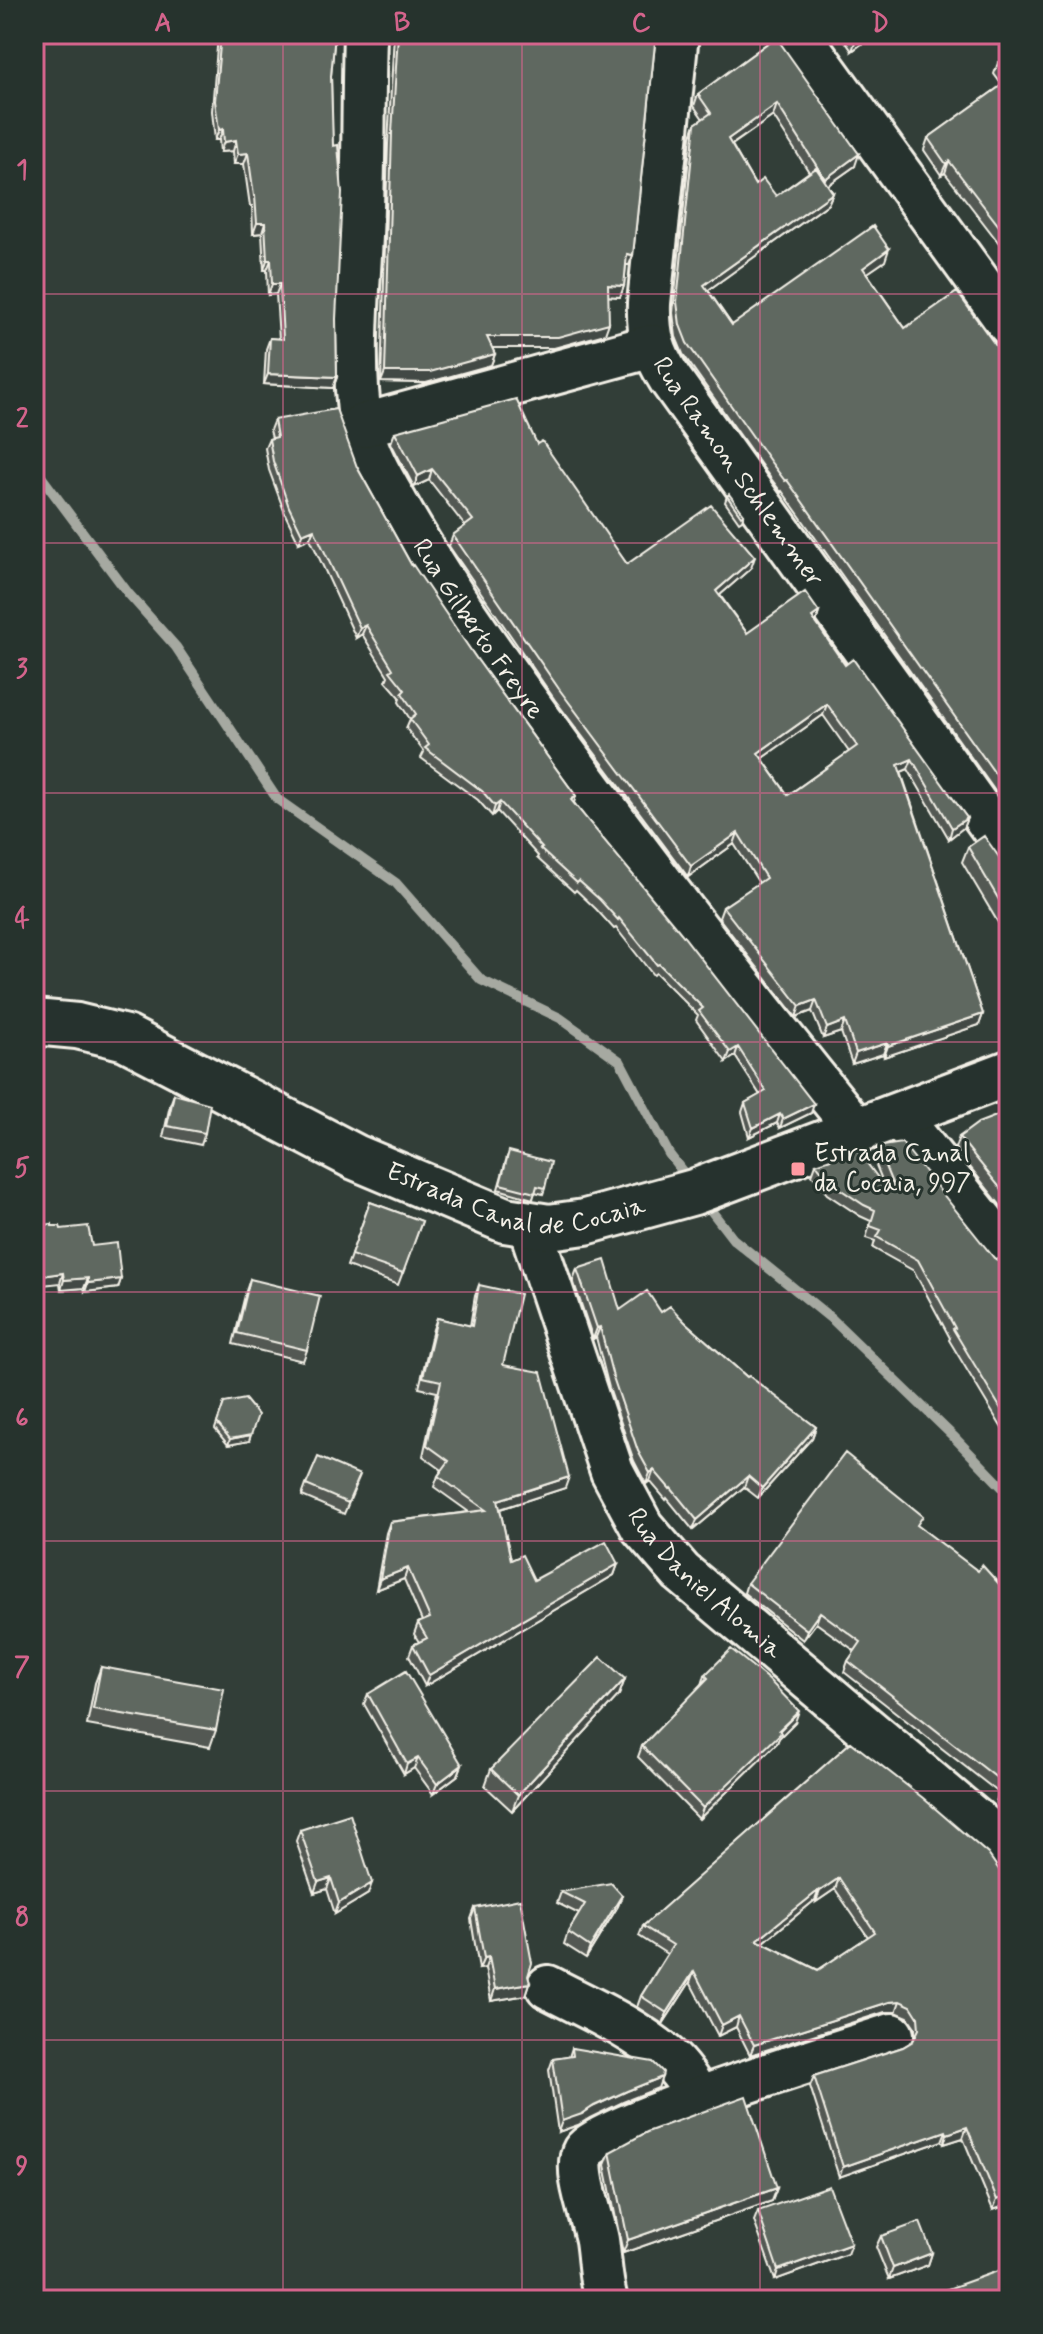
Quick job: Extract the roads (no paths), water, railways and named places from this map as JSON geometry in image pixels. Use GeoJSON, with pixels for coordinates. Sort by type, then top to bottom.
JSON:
{"type":"FeatureCollection","features":[{"type":"Feature","properties":{"kind":"main road","name":"Estrada Canal de Cocaia"},"geometry":{"type":"LineString","coordinates":[[34,1022],[77,1026],[126,1038],[355,1157],[505,1220],[549,1227],[616,1214],[694,1192],[1009,1073]]}},
{"type":"Feature","properties":{"kind":"street","name":"Rua Gilberto Freyre"},"geometry":{"type":"LineString","coordinates":[[365,34],[358,397],[361,426],[382,480],[455,601],[599,800],[856,1129]]}},
{"type":"Feature","properties":{"kind":"street","name":"Rua Ramon Schlemmer"},"geometry":{"type":"LineString","coordinates":[[677,34],[649,303],[648,329],[652,346],[670,379],[1009,851]]}},
{"type":"Feature","properties":{"kind":"street"},"geometry":{"type":"LineString","coordinates":[[799,34],[1009,324]]}},
{"type":"Feature","properties":{"kind":"street"},"geometry":{"type":"LineString","coordinates":[[361,426],[652,346]]}},
{"type":"Feature","properties":{"kind":"street"},"geometry":{"type":"LineString","coordinates":[[898,1115],[1009,1254]]}},
{"type":"Feature","properties":{"kind":"street","name":"Rua Daniel Alomia"},"geometry":{"type":"LineString","coordinates":[[529,1224],[612,1471],[642,1527],[681,1572],[997,1838],[1009,1852]]}},
{"type":"Feature","properties":{"kind":"street"},"geometry":{"type":"LineString","coordinates":[[548,1987],[634,2032],[667,2057],[700,2100]]}},
{"type":"Feature","properties":{"kind":"street"},"geometry":{"type":"LineString","coordinates":[[606,2300],[581,2161],[593,2141],[700,2100],[892,2035]]}},
{"type":"Feature","properties":{"kind":"waterway"},"geometry":{"type":"LineString","coordinates":[[34,467],[128,593],[176,647],[277,799],[396,883],[481,980],[560,1018],[620,1061],[669,1154],[689,1180]]}},
{"type":"Feature","properties":{"kind":"waterway"},"geometry":{"type":"LineString","coordinates":[[703,1200],[733,1239],[833,1320],[1009,1494]]}},
{"type":"Feature","properties":{"kind":"place","name":"Estrada Canal da Cocaia, 997"},"geometry":{"type":"Point","coordinates":[798,1169]}}]}
